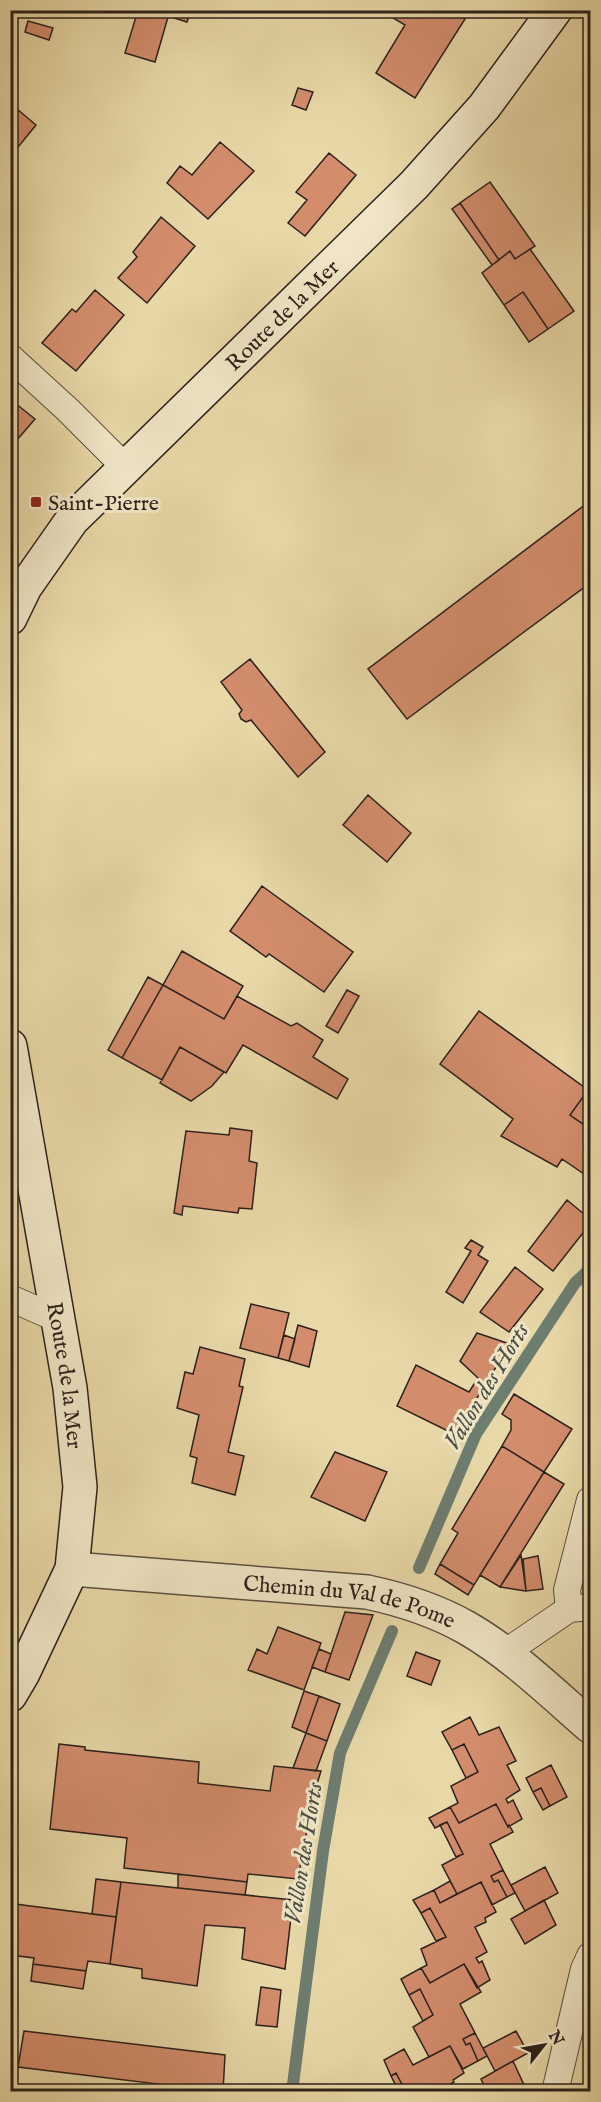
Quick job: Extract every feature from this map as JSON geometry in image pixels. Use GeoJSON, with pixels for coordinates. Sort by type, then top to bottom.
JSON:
{"type":"FeatureCollection","features":[{"type":"Feature","properties":{"kind":"main road","name":"Route de la Mer"},"geometry":{"type":"LineString","coordinates":[[10,618],[25,587],[72,520],[414,185],[484,107],[555,10]]}},
{"type":"Feature","properties":{"kind":"main road","name":"Route de la Mer"},"geometry":{"type":"LineString","coordinates":[[10,1046],[70,1388],[80,1487],[72,1569],[23,1673],[10,1695]]}},
{"type":"Feature","properties":{"kind":"main road","name":"Chemin du Val de Pome"},"geometry":{"type":"LineString","coordinates":[[72,1569],[367,1592],[399,1599],[466,1628],[503,1654],[591,1726]]}},
{"type":"Feature","properties":{"kind":"lane"},"geometry":{"type":"LineString","coordinates":[[10,357],[68,410],[126,468]]}},
{"type":"Feature","properties":{"kind":"lane"},"geometry":{"type":"LineString","coordinates":[[10,1298],[58,1319]]}},
{"type":"Feature","properties":{"kind":"lane"},"geometry":{"type":"LineString","coordinates":[[503,1654],[580,1608],[567,1590],[582,1559],[591,1500]]}},
{"type":"Feature","properties":{"kind":"lane"},"geometry":{"type":"LineString","coordinates":[[555,2091],[584,1969],[591,1956]]}},
{"type":"Feature","properties":{"kind":"building"},"geometry":{"type":"Polygon","coordinates":[[[138,10],[149,10],[168,17],[155,62],[125,53],[138,10]]]}},
{"type":"Feature","properties":{"kind":"building"},"geometry":{"type":"Polygon","coordinates":[[[149,10],[191,10],[187,22],[149,10]]]}},
{"type":"Feature","properties":{"kind":"building"},"geometry":{"type":"Polygon","coordinates":[[[393,10],[451,10],[465,19],[415,98],[376,73],[405,25],[390,16],[393,10]]]}},
{"type":"Feature","properties":{"kind":"building"},"geometry":{"type":"Polygon","coordinates":[[[28,21],[53,28],[49,40],[25,32],[28,21]]]}},
{"type":"Feature","properties":{"kind":"building"},"geometry":{"type":"Polygon","coordinates":[[[298,88],[313,92],[306,110],[292,105],[298,88]]]}},
{"type":"Feature","properties":{"kind":"building"},"geometry":{"type":"Polygon","coordinates":[[[10,103],[36,125],[10,157],[10,103]]]}},
{"type":"Feature","properties":{"kind":"building"},"geometry":{"type":"Polygon","coordinates":[[[220,142],[254,171],[208,219],[167,183],[180,166],[192,175],[220,142]]]}},
{"type":"Feature","properties":{"kind":"building"},"geometry":{"type":"Polygon","coordinates":[[[329,153],[356,175],[305,236],[288,223],[307,200],[296,192],[329,153]]]}},
{"type":"Feature","properties":{"kind":"building"},"geometry":{"type":"Polygon","coordinates":[[[490,182],[535,246],[515,259],[510,251],[499,260],[460,203],[490,182]]]}},
{"type":"Feature","properties":{"kind":"building"},"geometry":{"type":"Polygon","coordinates":[[[460,203],[499,260],[492,265],[452,209],[460,203]]]}},
{"type":"Feature","properties":{"kind":"building"},"geometry":{"type":"Polygon","coordinates":[[[161,217],[195,246],[147,303],[118,278],[137,257],[133,252],[161,217]]]}},
{"type":"Feature","properties":{"kind":"building"},"geometry":{"type":"Polygon","coordinates":[[[530,249],[574,311],[548,329],[523,292],[504,305],[482,273],[510,251],[515,259],[530,249]]]}},
{"type":"Feature","properties":{"kind":"building"},"geometry":{"type":"Polygon","coordinates":[[[95,290],[124,315],[76,371],[42,343],[72,309],[76,312],[95,290]]]}},
{"type":"Feature","properties":{"kind":"building"},"geometry":{"type":"Polygon","coordinates":[[[523,292],[548,329],[529,342],[504,305],[523,292]]]}},
{"type":"Feature","properties":{"kind":"building"},"geometry":{"type":"Polygon","coordinates":[[[10,399],[35,419],[10,448],[10,399]]]}},
{"type":"Feature","properties":{"kind":"building"},"geometry":{"type":"Polygon","coordinates":[[[590,501],[590,583],[407,719],[368,669],[590,501]]]}},
{"type":"Feature","properties":{"kind":"building"},"geometry":{"type":"Polygon","coordinates":[[[250,659],[325,752],[298,777],[251,720],[246,722],[241,719],[239,714],[242,710],[221,682],[250,659]]]}},
{"type":"Feature","properties":{"kind":"building"},"geometry":{"type":"Polygon","coordinates":[[[368,795],[411,833],[387,862],[343,825],[368,795]]]}},
{"type":"Feature","properties":{"kind":"building"},"geometry":{"type":"Polygon","coordinates":[[[262,886],[353,952],[324,992],[269,954],[266,957],[230,931],[262,886]]]}},
{"type":"Feature","properties":{"kind":"building"},"geometry":{"type":"Polygon","coordinates":[[[182,951],[243,986],[224,1019],[163,985],[182,951]]]}},
{"type":"Feature","properties":{"kind":"building"},"geometry":{"type":"Polygon","coordinates":[[[148,977],[163,985],[122,1058],[108,1050],[148,977]]]}},
{"type":"Feature","properties":{"kind":"building"},"geometry":{"type":"Polygon","coordinates":[[[163,985],[224,1019],[237,996],[291,1026],[297,1023],[323,1040],[313,1057],[348,1079],[337,1099],[243,1045],[226,1073],[180,1047],[162,1080],[122,1058],[163,985]]]}},
{"type":"Feature","properties":{"kind":"building"},"geometry":{"type":"Polygon","coordinates":[[[347,990],[359,996],[338,1033],[326,1026],[347,990]]]}},
{"type":"Feature","properties":{"kind":"building"},"geometry":{"type":"Polygon","coordinates":[[[479,1011],[588,1090],[570,1115],[590,1129],[590,1178],[562,1159],[557,1167],[501,1136],[513,1119],[440,1064],[479,1011]]]}},
{"type":"Feature","properties":{"kind":"building"},"geometry":{"type":"Polygon","coordinates":[[[180,1047],[224,1072],[212,1086],[191,1101],[160,1083],[180,1047]]]}},
{"type":"Feature","properties":{"kind":"building"},"geometry":{"type":"Polygon","coordinates":[[[588,1090],[590,1092],[590,1129],[570,1115],[588,1090]]]}},
{"type":"Feature","properties":{"kind":"building"},"geometry":{"type":"Polygon","coordinates":[[[230,1128],[252,1131],[249,1161],[257,1163],[252,1209],[239,1208],[238,1213],[183,1206],[182,1215],[174,1213],[186,1131],[229,1135],[230,1128]]]}},
{"type":"Feature","properties":{"kind":"building"},"geometry":{"type":"Polygon","coordinates":[[[567,1200],[590,1219],[590,1224],[553,1271],[528,1251],[567,1200]]]}},
{"type":"Feature","properties":{"kind":"building"},"geometry":{"type":"Polygon","coordinates":[[[471,1240],[483,1247],[478,1255],[488,1261],[463,1303],[446,1292],[471,1251],[465,1248],[471,1240]]]}},
{"type":"Feature","properties":{"kind":"building"},"geometry":{"type":"Polygon","coordinates":[[[515,1267],[543,1289],[509,1332],[480,1312],[515,1267]]]}},
{"type":"Feature","properties":{"kind":"building"},"geometry":{"type":"Polygon","coordinates":[[[251,1304],[289,1313],[278,1358],[240,1348],[251,1304]]]}},
{"type":"Feature","properties":{"kind":"building"},"geometry":{"type":"Polygon","coordinates":[[[298,1325],[317,1331],[309,1367],[289,1361],[298,1325]]]}},
{"type":"Feature","properties":{"kind":"building"},"geometry":{"type":"Polygon","coordinates":[[[477,1333],[510,1344],[477,1398],[458,1436],[397,1406],[416,1365],[469,1392],[478,1378],[460,1361],[477,1333]]]}},
{"type":"Feature","properties":{"kind":"building"},"geometry":{"type":"Polygon","coordinates":[[[284,1335],[295,1339],[289,1361],[278,1358],[284,1335]]]}},
{"type":"Feature","properties":{"kind":"building"},"geometry":{"type":"Polygon","coordinates":[[[200,1347],[245,1359],[239,1386],[243,1387],[228,1452],[244,1456],[235,1495],[192,1483],[197,1458],[190,1456],[199,1415],[177,1408],[185,1372],[193,1374],[200,1347]]]}},
{"type":"Feature","properties":{"kind":"building"},"geometry":{"type":"Polygon","coordinates":[[[514,1394],[572,1429],[544,1472],[502,1446],[511,1430],[511,1420],[502,1414],[514,1394]]]}},
{"type":"Feature","properties":{"kind":"building"},"geometry":{"type":"Polygon","coordinates":[[[502,1446],[544,1472],[474,1585],[440,1564],[458,1533],[452,1529],[502,1446]]]}},
{"type":"Feature","properties":{"kind":"building"},"geometry":{"type":"Polygon","coordinates":[[[335,1452],[387,1472],[365,1521],[311,1497],[335,1452]]]}},
{"type":"Feature","properties":{"kind":"building"},"geometry":{"type":"Polygon","coordinates":[[[544,1472],[564,1484],[500,1587],[480,1575],[544,1472]]]}},
{"type":"Feature","properties":{"kind":"building"},"geometry":{"type":"Polygon","coordinates":[[[521,1555],[526,1591],[500,1587],[521,1555]]]}},
{"type":"Feature","properties":{"kind":"building"},"geometry":{"type":"Polygon","coordinates":[[[538,1556],[543,1589],[526,1591],[523,1559],[538,1556]]]}},
{"type":"Feature","properties":{"kind":"building"},"geometry":{"type":"Polygon","coordinates":[[[440,1564],[474,1585],[468,1595],[435,1574],[440,1564]]]}},
{"type":"Feature","properties":{"kind":"building"},"geometry":{"type":"Polygon","coordinates":[[[345,1612],[373,1615],[349,1680],[325,1672],[345,1612]]]}},
{"type":"Feature","properties":{"kind":"building"},"geometry":{"type":"Polygon","coordinates":[[[278,1627],[321,1643],[304,1690],[248,1670],[257,1649],[267,1654],[278,1627]]]}},
{"type":"Feature","properties":{"kind":"building"},"geometry":{"type":"Polygon","coordinates":[[[319,1649],[331,1654],[325,1672],[312,1667],[319,1649]]]}},
{"type":"Feature","properties":{"kind":"building"},"geometry":{"type":"Polygon","coordinates":[[[416,1652],[440,1661],[431,1685],[407,1676],[416,1652]]]}},
{"type":"Feature","properties":{"kind":"building"},"geometry":{"type":"Polygon","coordinates":[[[304,1691],[319,1696],[306,1733],[292,1727],[304,1691]]]}},
{"type":"Feature","properties":{"kind":"building"},"geometry":{"type":"Polygon","coordinates":[[[319,1696],[340,1704],[327,1741],[306,1733],[319,1696]]]}},
{"type":"Feature","properties":{"kind":"building"},"geometry":{"type":"Polygon","coordinates":[[[470,1717],[479,1735],[499,1727],[516,1761],[507,1765],[520,1790],[506,1799],[508,1803],[513,1800],[522,1819],[508,1827],[496,1804],[459,1823],[450,1807],[458,1803],[451,1786],[478,1772],[464,1744],[452,1750],[442,1732],[470,1717]]]}},
{"type":"Feature","properties":{"kind":"building"},"geometry":{"type":"Polygon","coordinates":[[[306,1733],[327,1741],[316,1771],[293,1768],[306,1733]]]}},
{"type":"Feature","properties":{"kind":"building"},"geometry":{"type":"Polygon","coordinates":[[[59,1744],[85,1747],[85,1750],[199,1762],[198,1783],[270,1791],[274,1766],[321,1771],[313,1797],[298,1879],[248,1874],[247,1882],[124,1868],[127,1838],[50,1829],[59,1744]]]}},
{"type":"Feature","properties":{"kind":"building"},"geometry":{"type":"Polygon","coordinates":[[[464,1744],[478,1772],[466,1778],[452,1750],[464,1744]]]}},
{"type":"Feature","properties":{"kind":"building"},"geometry":{"type":"Polygon","coordinates":[[[551,1765],[567,1797],[550,1806],[541,1788],[533,1792],[526,1778],[551,1765]]]}},
{"type":"Feature","properties":{"kind":"building"},"geometry":{"type":"Polygon","coordinates":[[[541,1788],[550,1806],[543,1810],[533,1792],[541,1788]]]}},
{"type":"Feature","properties":{"kind":"building"},"geometry":{"type":"Polygon","coordinates":[[[496,1804],[513,1832],[490,1844],[503,1870],[491,1876],[494,1882],[498,1880],[507,1897],[492,1905],[481,1882],[457,1894],[442,1865],[463,1854],[447,1822],[435,1828],[429,1818],[450,1807],[459,1823],[496,1804]]]}},
{"type":"Feature","properties":{"kind":"building"},"geometry":{"type":"Polygon","coordinates":[[[447,1822],[463,1854],[456,1857],[440,1825],[447,1822]]]}},
{"type":"Feature","properties":{"kind":"building"},"geometry":{"type":"Polygon","coordinates":[[[545,1867],[558,1893],[525,1911],[511,1885],[545,1867]]]}},
{"type":"Feature","properties":{"kind":"building"},"geometry":{"type":"Polygon","coordinates":[[[503,1870],[515,1893],[507,1897],[498,1880],[494,1882],[491,1876],[503,1870]]]}},
{"type":"Feature","properties":{"kind":"building"},"geometry":{"type":"Polygon","coordinates":[[[178,1874],[247,1882],[245,1895],[178,1888],[178,1874]]]}},
{"type":"Feature","properties":{"kind":"building"},"geometry":{"type":"Polygon","coordinates":[[[96,1879],[121,1882],[116,1917],[92,1914],[96,1879]]]}},
{"type":"Feature","properties":{"kind":"building"},"geometry":{"type":"Polygon","coordinates":[[[450,1881],[457,1894],[440,1903],[434,1890],[450,1881]]]}},
{"type":"Feature","properties":{"kind":"building"},"geometry":{"type":"Polygon","coordinates":[[[121,1882],[293,1900],[285,1969],[242,1959],[245,1928],[205,1925],[197,1986],[142,1978],[142,1969],[110,1964],[121,1882]]]}},
{"type":"Feature","properties":{"kind":"building"},"geometry":{"type":"Polygon","coordinates":[[[481,1882],[496,1912],[485,1918],[486,1922],[475,1927],[487,1952],[476,1958],[479,1963],[482,1961],[490,1980],[477,1988],[464,1964],[430,1983],[421,1968],[427,1965],[421,1949],[446,1937],[430,1908],[421,1913],[413,1900],[434,1890],[440,1903],[481,1882]]]}},
{"type":"Feature","properties":{"kind":"building"},"geometry":{"type":"Polygon","coordinates":[[[544,1900],[556,1925],[525,1944],[511,1919],[544,1900]]]}},
{"type":"Feature","properties":{"kind":"building"},"geometry":{"type":"Polygon","coordinates":[[[15,1904],[116,1917],[110,1964],[88,1961],[86,1971],[33,1964],[34,1958],[10,1955],[15,1904]]]}},
{"type":"Feature","properties":{"kind":"building"},"geometry":{"type":"Polygon","coordinates":[[[430,1908],[446,1937],[436,1941],[421,1913],[430,1908]]]}},
{"type":"Feature","properties":{"kind":"building"},"geometry":{"type":"Polygon","coordinates":[[[33,1964],[86,1971],[83,1989],[31,1981],[33,1964]]]}},
{"type":"Feature","properties":{"kind":"building"},"geometry":{"type":"Polygon","coordinates":[[[464,1964],[481,1992],[460,2004],[475,2033],[463,2039],[466,2045],[470,2043],[478,2061],[463,2069],[450,2046],[429,2057],[413,2027],[433,2015],[420,1989],[409,1995],[401,1979],[421,1968],[430,1983],[464,1964]]]}},
{"type":"Feature","properties":{"kind":"building"},"geometry":{"type":"Polygon","coordinates":[[[261,1987],[281,1990],[277,2027],[256,2025],[261,1987]]]}},
{"type":"Feature","properties":{"kind":"building"},"geometry":{"type":"Polygon","coordinates":[[[420,1989],[433,2015],[423,2021],[409,1995],[420,1989]]]}},
{"type":"Feature","properties":{"kind":"building"},"geometry":{"type":"Polygon","coordinates":[[[24,2031],[225,2055],[223,2092],[18,2067],[24,2031]]]}},
{"type":"Feature","properties":{"kind":"building"},"geometry":{"type":"Polygon","coordinates":[[[516,2031],[528,2053],[495,2071],[483,2048],[516,2031]]]}},
{"type":"Feature","properties":{"kind":"building"},"geometry":{"type":"Polygon","coordinates":[[[475,2033],[487,2056],[478,2061],[470,2043],[466,2045],[463,2039],[475,2033]]]}},
{"type":"Feature","properties":{"kind":"building"},"geometry":{"type":"Polygon","coordinates":[[[450,2046],[464,2073],[444,2088],[446,2092],[406,2092],[396,2073],[391,2076],[384,2060],[404,2049],[413,2065],[450,2046]]]}},
{"type":"Feature","properties":{"kind":"building"},"geometry":{"type":"Polygon","coordinates":[[[513,2061],[525,2087],[518,2092],[487,2092],[481,2079],[513,2061]]]}},
{"type":"Feature","properties":{"kind":"building"},"geometry":{"type":"Polygon","coordinates":[[[396,2073],[406,2092],[399,2092],[391,2076],[396,2073]]]}},
{"type":"Feature","properties":{"kind":"waterway","name":"Vallon des Horts"},"geometry":{"type":"LineString","coordinates":[[419,1568],[476,1434],[575,1283],[590,1269]]}},
{"type":"Feature","properties":{"kind":"waterway","name":"Vallon des Horts"},"geometry":{"type":"LineString","coordinates":[[292,2092],[323,1851],[340,1753],[392,1631]]}},
{"type":"Feature","properties":{"kind":"place","name":"Saint-Pierre"},"geometry":{"type":"Point","coordinates":[36,502]}}]}
